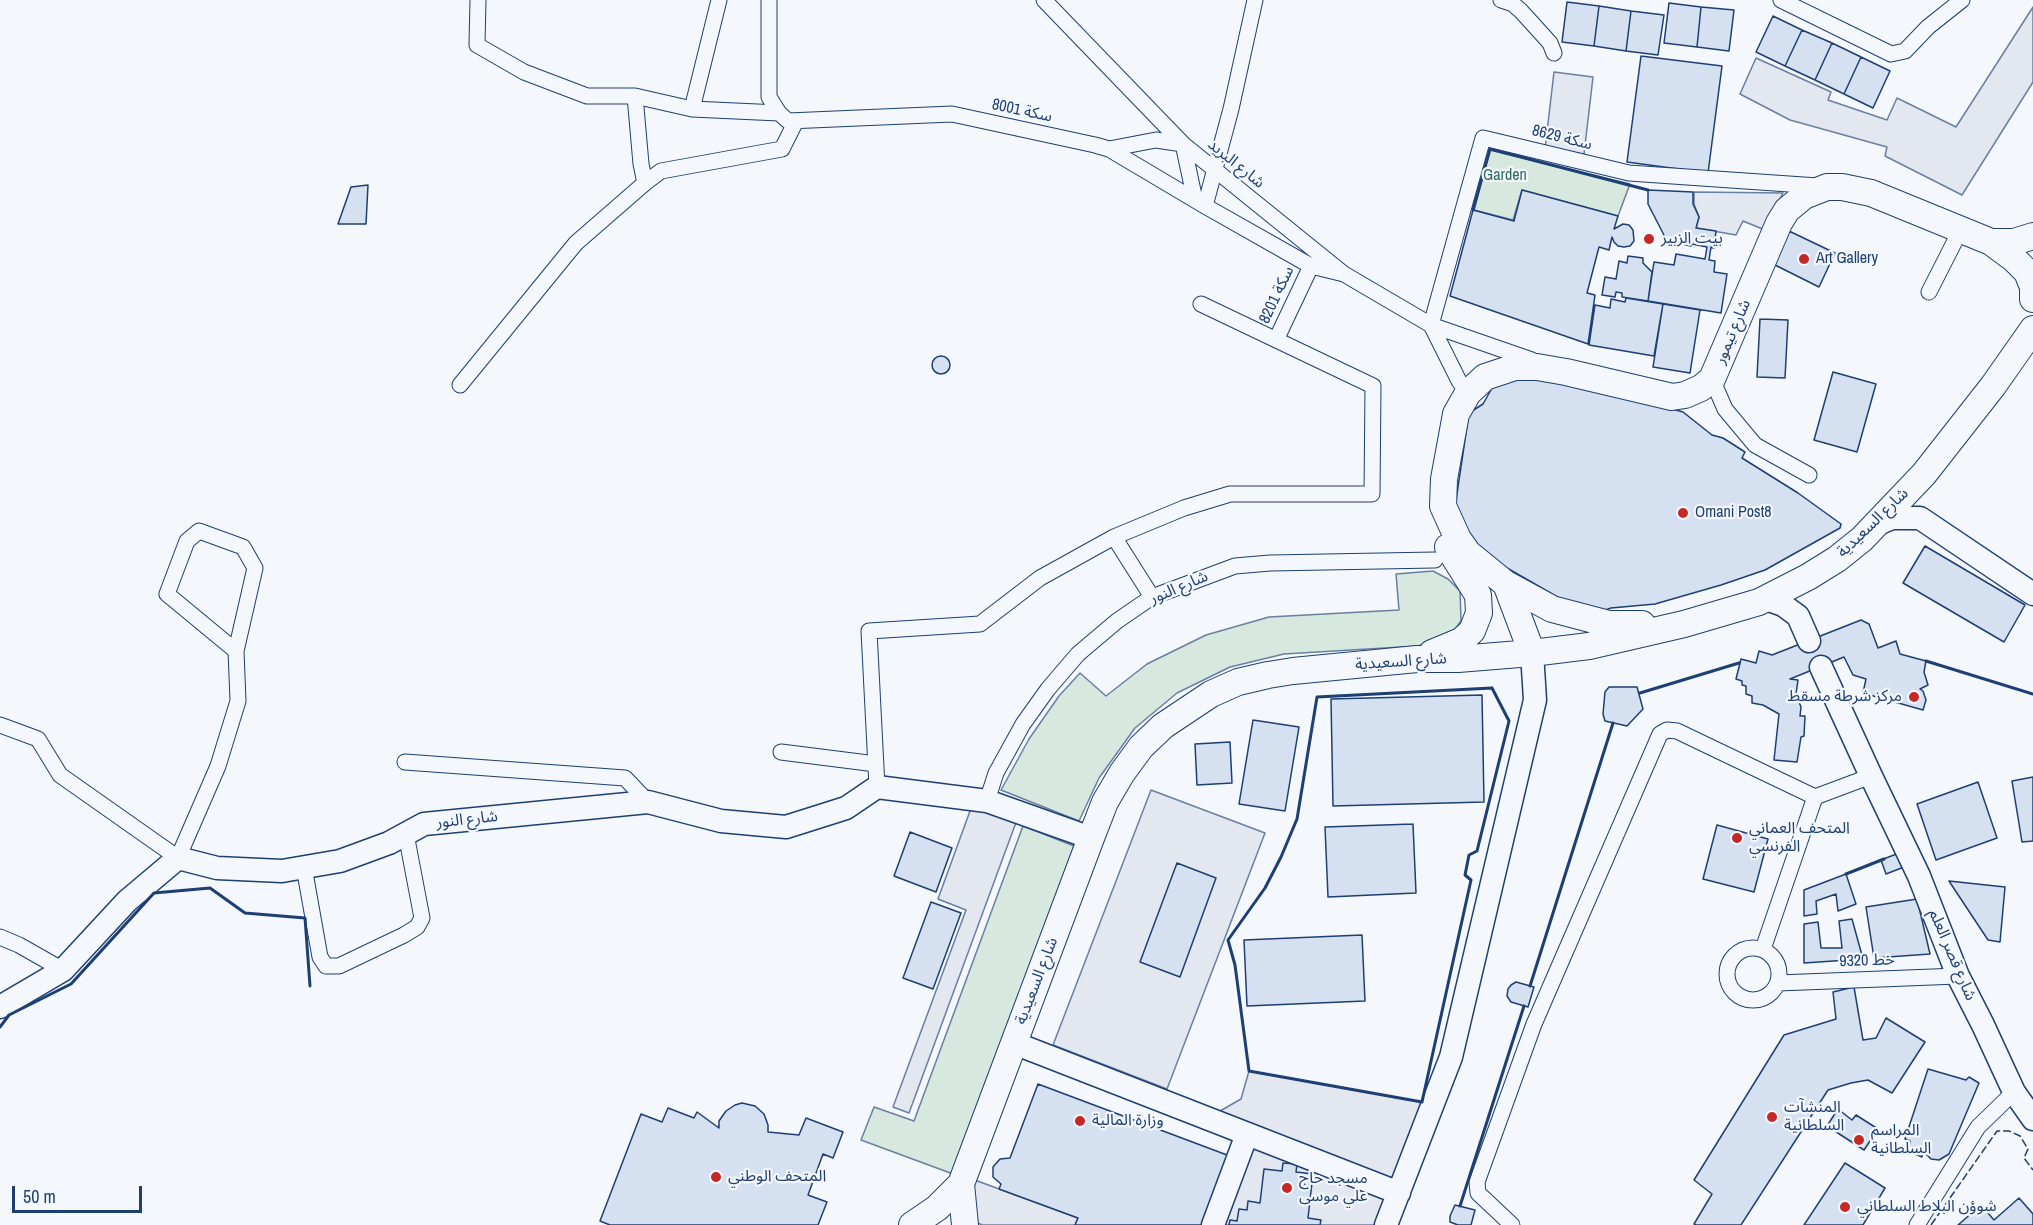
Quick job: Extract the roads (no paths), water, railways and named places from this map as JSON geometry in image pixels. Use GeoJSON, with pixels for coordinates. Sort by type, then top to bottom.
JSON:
{"type":"FeatureCollection","features":[{"type":"Feature","properties":{"kind":"main road"},"geometry":{"type":"LineString","coordinates":[[1827,187],[1842,187],[1871,193],[1991,242],[2027,272],[2033,287],[2033,299]]}},
{"type":"Feature","properties":{"kind":"main road","name":"شارع تيمور"},"geometry":{"type":"LineString","coordinates":[[1417,659],[1461,641],[1472,631],[1479,613],[1478,595],[1444,541],[1441,521],[1444,479],[1456,414],[1468,393],[1485,377],[1515,367],[1537,367],[1566,372],[1672,397],[1685,395],[1701,388],[1712,379],[1779,223],[1787,210],[1804,196],[1827,187]]}},
{"type":"Feature","properties":{"kind":"main road"},"geometry":{"type":"LineString","coordinates":[[1991,242],[2014,242],[2033,236]]}},
{"type":"Feature","properties":{"kind":"main road"},"geometry":{"type":"LineString","coordinates":[[2014,358],[2033,305]]}},
{"type":"Feature","properties":{"kind":"main road","name":"شارع السعيدية"},"geometry":{"type":"LineString","coordinates":[[912,1225],[937,1208],[961,1184],[1106,802],[1122,773],[1142,747],[1163,726],[1210,694],[1238,682],[1276,674],[1417,659],[1458,659],[1589,646],[1684,624],[1766,598],[1808,577],[1837,559],[1862,539],[1924,474],[2014,358],[2033,328]]}},
{"type":"Feature","properties":{"kind":"main road","name":"شارع تيمور"},"geometry":{"type":"LineString","coordinates":[[1443,506],[1450,525],[1468,553],[1506,585],[1552,609],[1609,624],[1684,624]]}},
{"type":"Feature","properties":{"kind":"main road"},"geometry":{"type":"LineString","coordinates":[[1506,585],[1532,653]]}},
{"type":"Feature","properties":{"kind":"main road","name":"شارع السعيدية"},"geometry":{"type":"LineString","coordinates":[[961,1184],[965,1225]]}},
{"type":"Feature","properties":{"kind":"street"},"geometry":{"type":"LineString","coordinates":[[478,0],[477,45],[524,72],[587,96],[635,96],[692,109],[779,112]]}},
{"type":"Feature","properties":{"kind":"street"},"geometry":{"type":"LineString","coordinates":[[692,109],[719,0]]}},
{"type":"Feature","properties":{"kind":"street"},"geometry":{"type":"LineString","coordinates":[[460,385],[576,243],[661,171],[782,149],[796,121],[788,121],[769,97],[769,0]]}},
{"type":"Feature","properties":{"kind":"street","name":"شارع البريد"},"geometry":{"type":"LineString","coordinates":[[1044,0],[1183,144],[1344,274],[1431,325],[1566,372]]}},
{"type":"Feature","properties":{"kind":"street"},"geometry":{"type":"LineString","coordinates":[[1200,203],[1214,170],[1231,109],[1255,0]]}},
{"type":"Feature","properties":{"kind":"street"},"geometry":{"type":"LineString","coordinates":[[1781,0],[1892,54],[1905,51],[1928,27],[1962,0]]}},
{"type":"Feature","properties":{"kind":"street"},"geometry":{"type":"LineString","coordinates":[[1509,1],[1550,43],[1554,53]]}},
{"type":"Feature","properties":{"kind":"street"},"geometry":{"type":"LineString","coordinates":[[635,96],[641,164],[645,183]]}},
{"type":"Feature","properties":{"kind":"street","name":"سكة 8001"},"geometry":{"type":"LineString","coordinates":[[796,121],[952,114],[1109,149],[1311,266],[1344,274]]}},
{"type":"Feature","properties":{"kind":"street","name":"سكة 8629"},"geometry":{"type":"LineString","coordinates":[[1431,325],[1483,138],[1629,173],[1827,187]]}},
{"type":"Feature","properties":{"kind":"street"},"geometry":{"type":"LineString","coordinates":[[1109,149],[1156,140],[1183,144],[1200,203]]}},
{"type":"Feature","properties":{"kind":"street"},"geometry":{"type":"LineString","coordinates":[[1929,292],[1960,231]]}},
{"type":"Feature","properties":{"kind":"street","name":"سكة 8201"},"geometry":{"type":"LineString","coordinates":[[1276,340],[1311,266]]}},
{"type":"Feature","properties":{"kind":"street"},"geometry":{"type":"LineString","coordinates":[[1091,838],[987,801],[877,787],[868,631],[980,624],[1040,578],[1114,537],[1184,508],[1230,494],[1372,494],[1372,386],[1201,304]]}},
{"type":"Feature","properties":{"kind":"street"},"geometry":{"type":"LineString","coordinates":[[1431,325],[1459,381],[1468,393]]}},
{"type":"Feature","properties":{"kind":"street"},"geometry":{"type":"LineString","coordinates":[[1712,379],[1725,409],[1755,445],[1809,475]]}},
{"type":"Feature","properties":{"kind":"street"},"geometry":{"type":"LineString","coordinates":[[1920,518],[1919,486],[1924,474]]}},
{"type":"Feature","properties":{"kind":"street"},"geometry":{"type":"LineString","coordinates":[[1875,525],[1892,518],[1920,518],[2033,594]]}},
{"type":"Feature","properties":{"kind":"street"},"geometry":{"type":"LineString","coordinates":[[0,1007],[63,970],[127,901],[178,858],[218,766],[238,701],[236,651],[255,568],[243,547],[199,531],[187,541],[167,594],[236,651]]}},
{"type":"Feature","properties":{"kind":"street"},"geometry":{"type":"LineString","coordinates":[[1114,537],[1152,597]]}},
{"type":"Feature","properties":{"kind":"street","name":"شارع النور"},"geometry":{"type":"LineString","coordinates":[[987,801],[996,773],[1023,724],[1048,689],[1078,654],[1117,621],[1152,597],[1235,566],[1338,561],[1436,560]]}},
{"type":"Feature","properties":{"kind":"street"},"geometry":{"type":"LineString","coordinates":[[1798,616],[1808,577]]}},
{"type":"Feature","properties":{"kind":"street"},"geometry":{"type":"LineString","coordinates":[[1766,598],[1783,605],[1798,616],[1809,641]]}},
{"type":"Feature","properties":{"kind":"street"},"geometry":{"type":"LineString","coordinates":[[1386,1225],[1451,1057],[1535,700],[1532,653]]}},
{"type":"Feature","properties":{"kind":"street","name":"شارع قصر العلم"},"geometry":{"type":"LineString","coordinates":[[1821,667],[1920,876],[1958,976],[2014,1092],[2033,1119]]}},
{"type":"Feature","properties":{"kind":"street"},"geometry":{"type":"LineString","coordinates":[[0,725],[38,739],[60,775],[178,858]]}},
{"type":"Feature","properties":{"kind":"street"},"geometry":{"type":"LineString","coordinates":[[1512,1225],[1478,1193],[1477,1182],[1534,1024],[1660,734],[1667,730],[1677,730],[1815,796],[1871,776]]}},
{"type":"Feature","properties":{"kind":"street"},"geometry":{"type":"LineString","coordinates":[[781,752],[876,764]]}},
{"type":"Feature","properties":{"kind":"street"},"geometry":{"type":"LineString","coordinates":[[405,762],[625,778],[648,802]]}},
{"type":"Feature","properties":{"kind":"street","name":"شارع النور"},"geometry":{"type":"LineString","coordinates":[[178,858],[217,868],[282,871],[340,861],[390,843],[424,825],[648,802],[721,821],[786,827],[846,808],[877,787]]}},
{"type":"Feature","properties":{"kind":"street"},"geometry":{"type":"LineString","coordinates":[[1763,949],[1815,796]]}},
{"type":"Feature","properties":{"kind":"street"},"geometry":{"type":"LineString","coordinates":[[304,867],[320,957],[326,966],[339,966],[404,935],[417,927],[422,918],[406,834]]}},
{"type":"Feature","properties":{"kind":"street"},"geometry":{"type":"LineString","coordinates":[[0,937],[63,970]]}},
{"type":"Feature","properties":{"kind":"street"},"geometry":{"type":"LineString","coordinates":[[1745,949],[1763,949],[1775,959],[1779,967],[1778,983],[1769,995],[1756,1001],[1741,998],[1730,987],[1727,972],[1732,958],[1745,949]]}},
{"type":"Feature","properties":{"kind":"street","name":"9320 خط"},"geometry":{"type":"LineString","coordinates":[[1778,983],[1958,976]]}},
{"type":"Feature","properties":{"kind":"street"},"geometry":{"type":"LineString","coordinates":[[1014,1044],[1399,1193]]}},
{"type":"Feature","properties":{"kind":"street"},"geometry":{"type":"LineString","coordinates":[[1917,1225],[1978,1127],[2014,1092]]}},
{"type":"Feature","properties":{"kind":"street"},"geometry":{"type":"LineString","coordinates":[[1213,1225],[1247,1134]]}},
{"type":"Feature","properties":{"kind":"place","name":"بيت الزبير"},"geometry":{"type":"Point","coordinates":[1649,239]}},
{"type":"Feature","properties":{"kind":"place","name":"Art Gallery"},"geometry":{"type":"Point","coordinates":[1804,259]}},
{"type":"Feature","properties":{"kind":"place","name":"Omani Post8"},"geometry":{"type":"Point","coordinates":[1683,513]}},
{"type":"Feature","properties":{"kind":"place","name":"مركز شرطة مسقط"},"geometry":{"type":"Point","coordinates":[1914,697]}},
{"type":"Feature","properties":{"kind":"place","name":"المتحف العماني الفرنسي"},"geometry":{"type":"Point","coordinates":[1737,838]}},
{"type":"Feature","properties":{"kind":"place","name":"المنشآت السلطانية"},"geometry":{"type":"Point","coordinates":[1772,1117]}},
{"type":"Feature","properties":{"kind":"place","name":"وزارة المالية"},"geometry":{"type":"Point","coordinates":[1080,1121]}},
{"type":"Feature","properties":{"kind":"place","name":"المراسم السلطانية"},"geometry":{"type":"Point","coordinates":[1859,1140]}},
{"type":"Feature","properties":{"kind":"place","name":"المتحف الوطني"},"geometry":{"type":"Point","coordinates":[716,1177]}},
{"type":"Feature","properties":{"kind":"place","name":"مسجد حاج علي موسى"},"geometry":{"type":"Point","coordinates":[1287,1188]}},
{"type":"Feature","properties":{"kind":"place","name":"شوؤن البلاط السلطاني"},"geometry":{"type":"Point","coordinates":[1845,1207]}},
{"type":"Feature","properties":{"kind":"park label","name":"Garden"},"geometry":{"type":"Point","coordinates":[1505,176]}}]}
